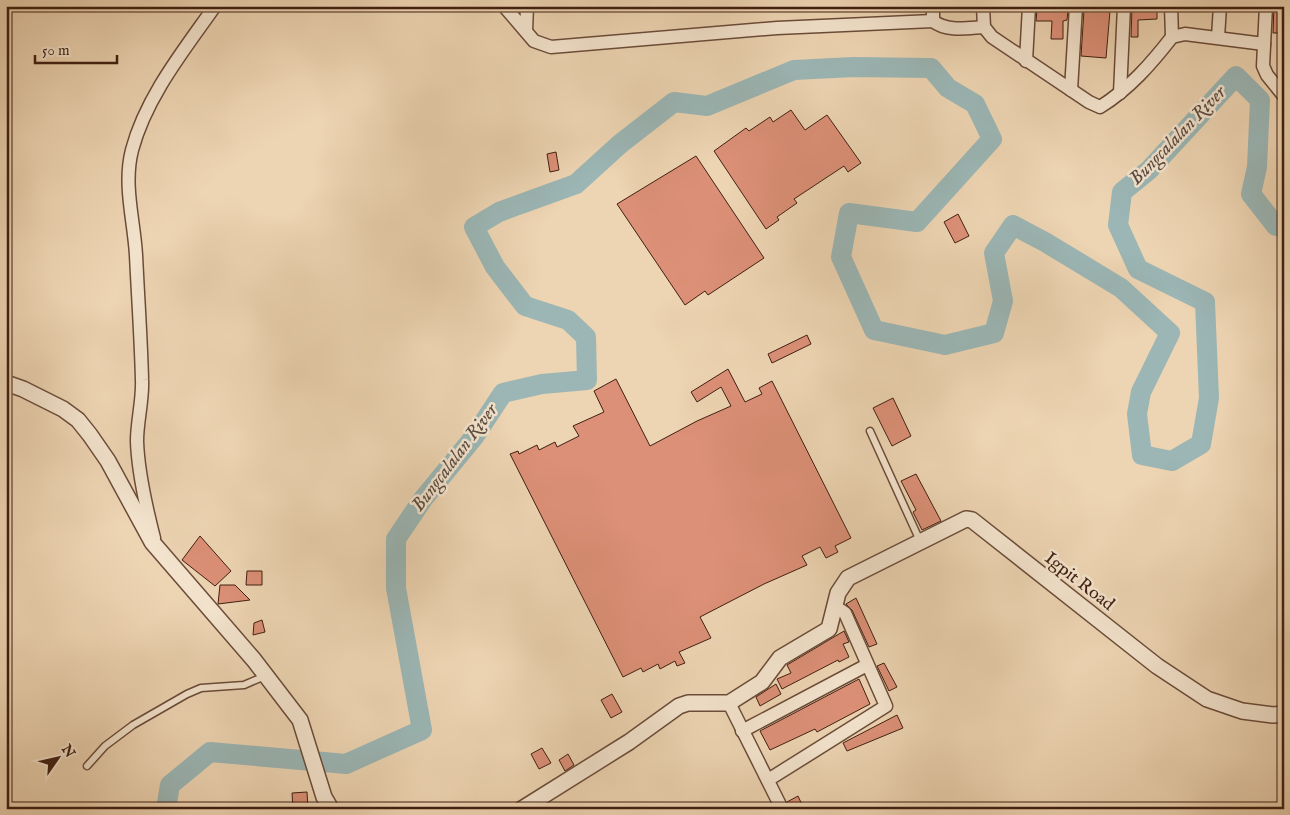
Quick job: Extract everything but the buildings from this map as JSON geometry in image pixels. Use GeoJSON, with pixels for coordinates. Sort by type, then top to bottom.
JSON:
{"type":"FeatureCollection","features":[{"type":"Feature","properties":{"kind":"street"},"geometry":{"type":"LineString","coordinates":[[157,548],[145,503],[137,441],[142,383],[136,253],[129,201],[129,168],[138,130],[148,109],[184,50],[215,6]]}},
{"type":"Feature","properties":{"kind":"street"},"geometry":{"type":"LineString","coordinates":[[504,6],[534,41],[542,45],[560,47],[777,28],[933,21],[940,26],[948,28],[984,23]]}},
{"type":"Feature","properties":{"kind":"street"},"geometry":{"type":"LineString","coordinates":[[526,6],[526,31]]}},
{"type":"Feature","properties":{"kind":"street"},"geometry":{"type":"LineString","coordinates":[[933,6],[933,21]]}},
{"type":"Feature","properties":{"kind":"street"},"geometry":{"type":"LineString","coordinates":[[983,6],[984,23],[992,37],[1026,62],[1100,107],[1120,93],[1150,64],[1172,37],[1186,34],[1264,44]]}},
{"type":"Feature","properties":{"kind":"street"},"geometry":{"type":"LineString","coordinates":[[1026,62],[1029,6]]}},
{"type":"Feature","properties":{"kind":"street"},"geometry":{"type":"LineString","coordinates":[[1071,90],[1076,6]]}},
{"type":"Feature","properties":{"kind":"street"},"geometry":{"type":"LineString","coordinates":[[1120,93],[1124,6]]}},
{"type":"Feature","properties":{"kind":"street"},"geometry":{"type":"LineString","coordinates":[[1172,6],[1172,37]]}},
{"type":"Feature","properties":{"kind":"street"},"geometry":{"type":"LineString","coordinates":[[1218,37],[1220,6]]}},
{"type":"Feature","properties":{"kind":"street"},"geometry":{"type":"LineString","coordinates":[[1266,6],[1263,66],[1267,75],[1284,96]]}},
{"type":"Feature","properties":{"kind":"street"},"geometry":{"type":"LineString","coordinates":[[6,383],[47,400],[78,420],[108,461],[157,548],[266,676],[300,720],[327,803]]}},
{"type":"Feature","properties":{"kind":"street","name":"Igpit Road"},"geometry":{"type":"LineString","coordinates":[[836,607],[842,586],[854,574],[966,519],[972,520],[1143,655],[1207,699],[1242,711],[1273,715],[1284,714]]}},
{"type":"Feature","properties":{"kind":"street"},"geometry":{"type":"LineString","coordinates":[[522,809],[629,742],[679,706],[688,703],[729,704],[762,682],[780,658],[829,629],[836,607],[845,614],[886,706],[884,710],[768,780]]}},
{"type":"Feature","properties":{"kind":"street"},"geometry":{"type":"LineString","coordinates":[[742,731],[867,665]]}},
{"type":"Feature","properties":{"kind":"street"},"geometry":{"type":"LineString","coordinates":[[729,704],[782,809]]}},
{"type":"Feature","properties":{"kind":"lane"},"geometry":{"type":"LineString","coordinates":[[870,431],[920,541]]}},
{"type":"Feature","properties":{"kind":"lane"},"geometry":{"type":"LineString","coordinates":[[87,766],[105,746],[133,725],[187,694],[201,688],[244,685],[266,676]]}},
{"type":"Feature","properties":{"kind":"waterway","name":"Bungcalalan River"},"geometry":{"type":"LineString","coordinates":[[166,809],[170,785],[210,752],[346,764],[422,730],[396,588],[396,539],[423,499],[474,437],[503,393],[542,384],[587,380],[586,337],[568,320],[525,306],[495,267],[474,227],[499,212],[576,184],[620,144],[674,102],[707,106],[794,70],[854,67],[931,68],[948,88],[975,104],[992,139],[917,222],[849,213],[841,257],[874,330],[945,345],[994,333],[1003,301],[994,253],[1013,225],[1121,288],[1170,333],[1141,392],[1137,414],[1142,455],[1172,461],[1201,444],[1209,398],[1205,302],[1138,269],[1118,225],[1122,192],[1149,170],[1236,76],[1260,100],[1257,167],[1251,194],[1276,226],[1284,226]]}}]}
